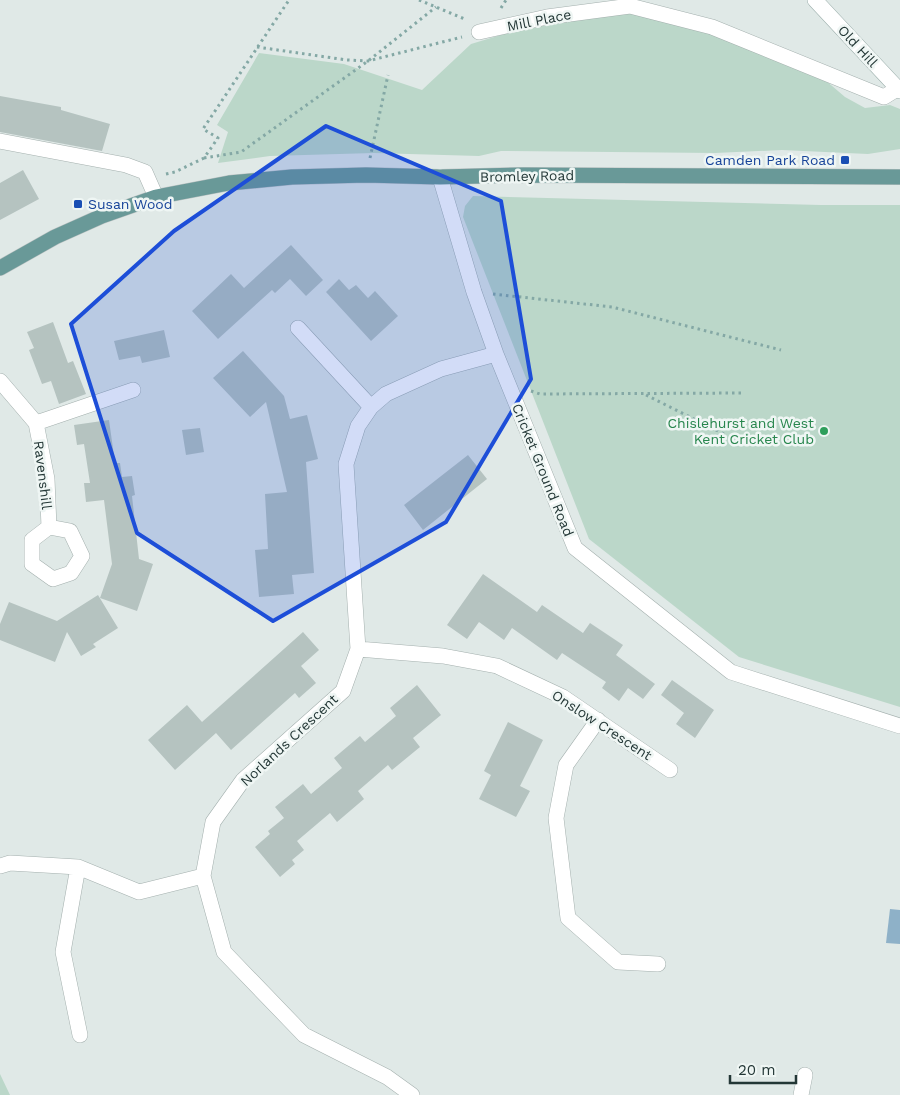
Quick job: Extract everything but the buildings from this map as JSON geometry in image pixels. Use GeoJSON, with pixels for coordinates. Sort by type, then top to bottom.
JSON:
{"type":"FeatureCollection","features":[{"type":"Feature","properties":{"kind":"main road","name":"Bromley Road"},"geometry":{"type":"LineString","coordinates":[[0,268],[71,230],[102,216],[156,197],[229,184],[292,177],[523,175],[900,177]]}},
{"type":"Feature","properties":{"kind":"street","name":"Old Hill"},"geometry":{"type":"LineString","coordinates":[[815,0],[899,90]]}},
{"type":"Feature","properties":{"kind":"street","name":"Mill Place"},"geometry":{"type":"LineString","coordinates":[[476,27],[630,6],[712,27],[884,97],[899,90]]}},
{"type":"Feature","properties":{"kind":"street"},"geometry":{"type":"LineString","coordinates":[[0,141],[126,165],[145,172],[156,197]]}},
{"type":"Feature","properties":{"kind":"street","name":"Cricket Ground Road"},"geometry":{"type":"LineString","coordinates":[[440,177],[474,292],[496,354],[575,548],[731,672],[900,726]]}},
{"type":"Feature","properties":{"kind":"street"},"geometry":{"type":"LineString","coordinates":[[298,328],[371,407]]}},
{"type":"Feature","properties":{"kind":"street","name":"Norlands Crescent"},"geometry":{"type":"LineString","coordinates":[[412,1095],[387,1077],[304,1035],[230,959],[224,952],[203,876],[213,822],[243,780],[343,691],[358,649],[346,464],[358,426],[371,407],[386,394],[441,370],[496,354]]}},
{"type":"Feature","properties":{"kind":"street","name":"Ravenshill"},"geometry":{"type":"LineString","coordinates":[[0,381],[36,423],[47,479],[49,527]]}},
{"type":"Feature","properties":{"kind":"street","name":"Ravenshill"},"geometry":{"type":"LineString","coordinates":[[36,423],[133,390]]}},
{"type":"Feature","properties":{"kind":"street","name":"Onslow Crescent"},"geometry":{"type":"LineString","coordinates":[[358,649],[443,656],[497,666],[563,697],[670,770]]}},
{"type":"Feature","properties":{"kind":"street"},"geometry":{"type":"LineString","coordinates":[[598,720],[566,766],[556,818],[568,918],[618,962],[658,964]]}},
{"type":"Feature","properties":{"kind":"street"},"geometry":{"type":"LineString","coordinates":[[0,866],[10,863],[78,867],[139,892],[203,876]]}},
{"type":"Feature","properties":{"kind":"street"},"geometry":{"type":"LineString","coordinates":[[78,867],[63,952],[80,1035]]}},
{"type":"Feature","properties":{"kind":"street"},"geometry":{"type":"LineString","coordinates":[[801,1095],[805,1074]]}},
{"type":"Feature","properties":{"kind":"path"},"geometry":{"type":"LineString","coordinates":[[204,158],[218,138],[204,129],[289,0]]}},
{"type":"Feature","properties":{"kind":"path"},"geometry":{"type":"LineString","coordinates":[[419,0],[476,27]]}},
{"type":"Feature","properties":{"kind":"path"},"geometry":{"type":"LineString","coordinates":[[148,178],[175,172],[204,158],[241,152],[368,61],[436,7]]}},
{"type":"Feature","properties":{"kind":"path"},"geometry":{"type":"LineString","coordinates":[[257,47],[347,60],[368,61],[476,27]]}},
{"type":"Feature","properties":{"kind":"path"},"geometry":{"type":"LineString","coordinates":[[366,176],[388,75]]}},
{"type":"Feature","properties":{"kind":"path"},"geometry":{"type":"LineString","coordinates":[[474,292],[612,307],[781,350]]}},
{"type":"Feature","properties":{"kind":"path"},"geometry":{"type":"LineString","coordinates":[[507,382],[540,394],[744,393]]}},
{"type":"Feature","properties":{"kind":"path"},"geometry":{"type":"LineString","coordinates":[[645,394],[726,436]]}},
{"type":"Feature","properties":{"kind":"highlighted area"},"geometry":{"type":"Polygon","coordinates":[[[326,126],[501,201],[531,379],[446,522],[273,621],[137,533],[71,324],[174,231],[326,126]]]}},
{"type":"Feature","properties":{"kind":"green space"},"geometry":{"type":"Polygon","coordinates":[[[630,11],[708,31],[824,79],[845,97],[865,108],[890,105],[900,109],[900,149],[868,154],[782,150],[715,153],[501,151],[479,156],[374,153],[270,156],[218,163],[228,132],[217,125],[259,53],[344,64],[422,90],[471,44],[548,21],[630,11]]]}},
{"type":"Feature","properties":{"kind":"green space"},"geometry":{"type":"Polygon","coordinates":[[[473,196],[821,205],[900,205],[900,707],[739,657],[589,539],[463,217],[465,206],[473,196]]]}},
{"type":"Feature","properties":{"kind":"green space"},"geometry":{"type":"Polygon","coordinates":[[[0,1074],[10,1095],[0,1095],[0,1074]]]}},
{"type":"Feature","properties":{"kind":"water"},"geometry":{"type":"Polygon","coordinates":[[[890,909],[900,910],[900,944],[886,943],[890,909]]]}},
{"type":"Feature","properties":{"kind":"place","name":"Camden Park Road"},"geometry":{"type":"Point","coordinates":[845,160]}},
{"type":"Feature","properties":{"kind":"place","name":"Susan Wood"},"geometry":{"type":"Point","coordinates":[78,204]}},
{"type":"Feature","properties":{"kind":"place","name":"Chislehurst and West Kent Cricket Club"},"geometry":{"type":"Point","coordinates":[824,431]}}]}
